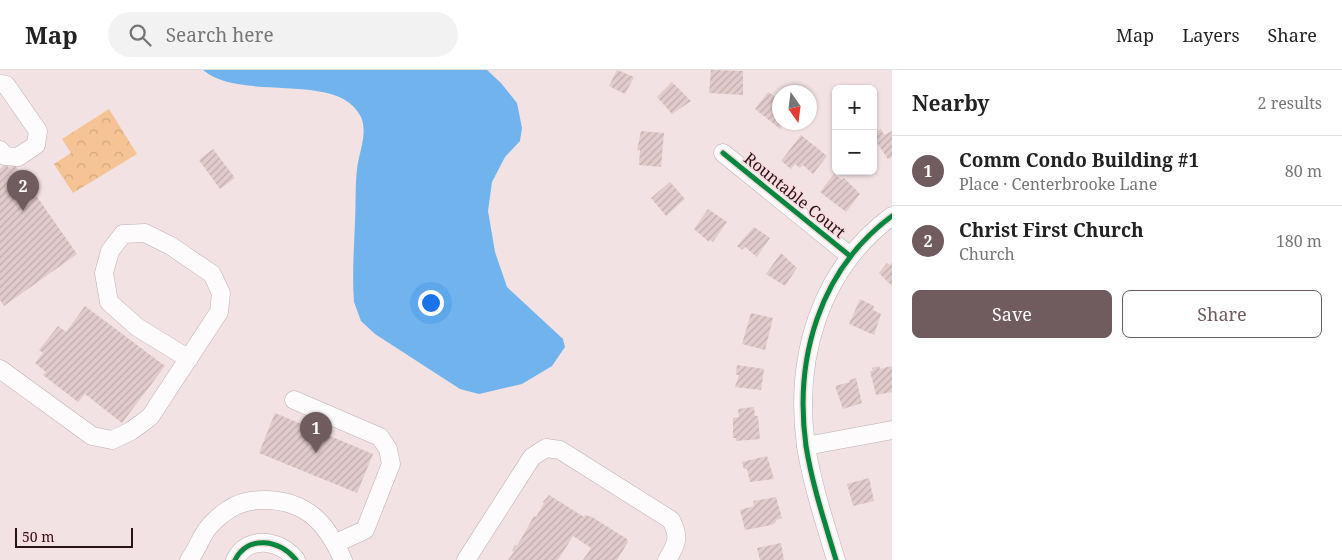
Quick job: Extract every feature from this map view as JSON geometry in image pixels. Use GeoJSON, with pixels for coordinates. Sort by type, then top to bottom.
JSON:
{"type":"FeatureCollection","features":[{"type":"Feature","properties":{"kind":"street"},"geometry":{"type":"LineString","coordinates":[[0,84],[6,85],[38,131],[36,145],[18,157],[5,156],[0,150]]}},
{"type":"Feature","properties":{"kind":"street","name":"Rountable Court"},"geometry":{"type":"LineString","coordinates":[[723,153],[850,256]]}},
{"type":"Feature","properties":{"kind":"street"},"geometry":{"type":"LineString","coordinates":[[836,560],[806,446],[803,406],[804,364],[809,340],[818,313],[832,282],[850,256],[892,216]]}},
{"type":"Feature","properties":{"kind":"street"},"geometry":{"type":"LineString","coordinates":[[0,369],[92,436],[112,440],[131,431],[150,417],[220,312],[221,293],[212,274],[171,246],[146,233],[123,234],[110,251],[104,273],[109,302],[137,327],[189,358]]}},
{"type":"Feature","properties":{"kind":"street"},"geometry":{"type":"LineString","coordinates":[[294,400],[380,437],[388,449],[391,464],[365,530],[336,543]]}},
{"type":"Feature","properties":{"kind":"street"},"geometry":{"type":"LineString","coordinates":[[806,446],[892,430]]}},
{"type":"Feature","properties":{"kind":"street"},"geometry":{"type":"LineString","coordinates":[[466,560],[532,457],[546,448],[560,450],[671,520],[677,532],[675,548],[667,560]]}},
{"type":"Feature","properties":{"kind":"street"},"geometry":{"type":"LineString","coordinates":[[189,560],[205,531],[228,510],[250,500],[281,500],[301,506],[322,523],[336,543],[342,560]]}},
{"type":"Feature","properties":{"kind":"street"},"geometry":{"type":"LineString","coordinates":[[236,560],[246,548],[257,542],[271,542],[291,554],[296,560]]}},
{"type":"Feature","properties":{"kind":"green space"},"geometry":{"type":"Polygon","coordinates":[[[109,109],[137,154],[73,193],[54,164],[71,153],[62,139],[109,109]]]}},
{"type":"Feature","properties":{"kind":"water"},"geometry":{"type":"Polygon","coordinates":[[[203,70],[487,70],[501,83],[517,103],[522,128],[520,141],[505,157],[492,182],[488,211],[495,252],[507,287],[563,339],[565,347],[552,366],[522,384],[479,394],[460,389],[375,334],[361,321],[354,302],[356,182],[364,130],[361,117],[349,103],[333,94],[312,90],[241,85],[220,80],[203,70]]]}},
{"type":"Feature","properties":{"kind":"building"},"geometry":{"type":"Polygon","coordinates":[[[617,70],[634,77],[625,94],[609,86],[617,70]]]}},
{"type":"Feature","properties":{"kind":"building"},"geometry":{"type":"Polygon","coordinates":[[[711,70],[743,71],[743,95],[709,93],[711,70]]]}},
{"type":"Feature","properties":{"kind":"building"},"geometry":{"type":"Polygon","coordinates":[[[672,82],[691,101],[672,114],[657,97],[672,82]]]}},
{"type":"Feature","properties":{"kind":"building"},"geometry":{"type":"Polygon","coordinates":[[[768,92],[772,95],[772,123],[755,109],[768,92]]]}},
{"type":"Feature","properties":{"kind":"building"},"geometry":{"type":"Polygon","coordinates":[[[881,129],[884,135],[892,131],[892,157],[888,159],[877,143],[877,132],[881,129]]]}},
{"type":"Feature","properties":{"kind":"building"},"geometry":{"type":"Polygon","coordinates":[[[641,131],[664,133],[661,167],[639,165],[640,150],[637,150],[641,131]]]}},
{"type":"Feature","properties":{"kind":"building"},"geometry":{"type":"Polygon","coordinates":[[[801,135],[827,156],[813,174],[803,165],[800,168],[795,164],[791,169],[781,161],[801,135]]]}},
{"type":"Feature","properties":{"kind":"building"},"geometry":{"type":"Polygon","coordinates":[[[213,149],[235,178],[220,189],[199,160],[213,149]]]}},
{"type":"Feature","properties":{"kind":"building"},"geometry":{"type":"Polygon","coordinates":[[[6,164],[9,168],[14,164],[77,254],[4,306],[0,300],[0,169],[6,164]]]}},
{"type":"Feature","properties":{"kind":"building"},"geometry":{"type":"Polygon","coordinates":[[[833,175],[835,175],[842,180],[844,178],[860,194],[846,212],[820,192],[833,175]]]}},
{"type":"Feature","properties":{"kind":"building"},"geometry":{"type":"Polygon","coordinates":[[[670,182],[685,199],[666,216],[651,198],[670,182]]]}},
{"type":"Feature","properties":{"kind":"building"},"geometry":{"type":"Polygon","coordinates":[[[708,209],[727,222],[713,242],[710,240],[709,242],[694,229],[708,209]]]}},
{"type":"Feature","properties":{"kind":"building"},"geometry":{"type":"Polygon","coordinates":[[[754,227],[770,238],[757,257],[745,247],[742,250],[737,246],[754,227]]]}},
{"type":"Feature","properties":{"kind":"building"},"geometry":{"type":"Polygon","coordinates":[[[781,253],[797,268],[785,286],[766,274],[781,253]]]}},
{"type":"Feature","properties":{"kind":"building"},"geometry":{"type":"Polygon","coordinates":[[[892,262],[892,286],[879,273],[887,263],[890,265],[892,262]]]}},
{"type":"Feature","properties":{"kind":"building"},"geometry":{"type":"Polygon","coordinates":[[[860,299],[874,306],[873,310],[881,314],[874,335],[849,324],[860,299]]]}},
{"type":"Feature","properties":{"kind":"building"},"geometry":{"type":"Polygon","coordinates":[[[85,306],[165,366],[122,423],[85,394],[78,402],[43,375],[46,372],[35,363],[43,353],[39,350],[58,326],[66,332],[85,306]]]}},
{"type":"Feature","properties":{"kind":"building"},"geometry":{"type":"Polygon","coordinates":[[[751,313],[773,318],[765,350],[742,344],[751,313]]]}},
{"type":"Feature","properties":{"kind":"building"},"geometry":{"type":"Polygon","coordinates":[[[737,365],[764,369],[761,390],[735,387],[739,375],[736,375],[737,365]]]}},
{"type":"Feature","properties":{"kind":"building"},"geometry":{"type":"Polygon","coordinates":[[[879,366],[880,369],[892,366],[892,392],[876,395],[870,371],[873,371],[872,368],[879,366]]]}},
{"type":"Feature","properties":{"kind":"building"},"geometry":{"type":"Polygon","coordinates":[[[856,378],[862,403],[843,409],[835,386],[850,382],[849,380],[856,378]]]}},
{"type":"Feature","properties":{"kind":"building"},"geometry":{"type":"Polygon","coordinates":[[[754,407],[755,416],[758,416],[760,439],[736,441],[736,438],[733,438],[733,418],[739,417],[738,409],[754,407]]]}},
{"type":"Feature","properties":{"kind":"building"},"geometry":{"type":"Polygon","coordinates":[[[275,413],[373,454],[357,493],[259,453],[275,413]]]}},
{"type":"Feature","properties":{"kind":"building"},"geometry":{"type":"Polygon","coordinates":[[[767,456],[774,479],[750,482],[747,469],[744,469],[742,462],[767,456]]]}},
{"type":"Feature","properties":{"kind":"building"},"geometry":{"type":"Polygon","coordinates":[[[869,478],[874,501],[853,506],[847,484],[869,478]]]}},
{"type":"Feature","properties":{"kind":"building"},"geometry":{"type":"Polygon","coordinates":[[[549,495],[584,517],[585,515],[592,517],[627,539],[628,542],[617,560],[583,560],[591,548],[573,536],[558,560],[508,560],[514,552],[512,550],[515,545],[517,546],[534,516],[536,517],[543,502],[549,495]]]}},
{"type":"Feature","properties":{"kind":"building"},"geometry":{"type":"Polygon","coordinates":[[[776,497],[782,518],[776,520],[772,525],[745,530],[740,510],[754,506],[753,501],[776,497]]]}},
{"type":"Feature","properties":{"kind":"building"},"geometry":{"type":"Polygon","coordinates":[[[781,543],[784,560],[760,560],[757,548],[781,543]]]}},
{"type":"Feature","properties":{"kind":"cycle path"},"geometry":{"type":"LineString","coordinates":[[723,153],[850,256]]}},
{"type":"Feature","properties":{"kind":"cycle path"},"geometry":{"type":"LineString","coordinates":[[836,560],[815,489],[806,446],[803,413],[804,381],[809,349],[817,319],[830,290],[846,262],[867,238],[892,216]]}},
{"type":"Feature","properties":{"kind":"cycle path"},"geometry":{"type":"LineString","coordinates":[[235,560],[248,546],[256,543],[274,544],[290,553],[296,560]]}},
{"type":"Feature","properties":{"kind":"place","name":"Christ First Church"},"geometry":{"type":"Point","coordinates":[23,211]}},
{"type":"Feature","properties":{"kind":"place","name":"Comm Condo Building #1"},"geometry":{"type":"Point","coordinates":[316,453]}}]}
